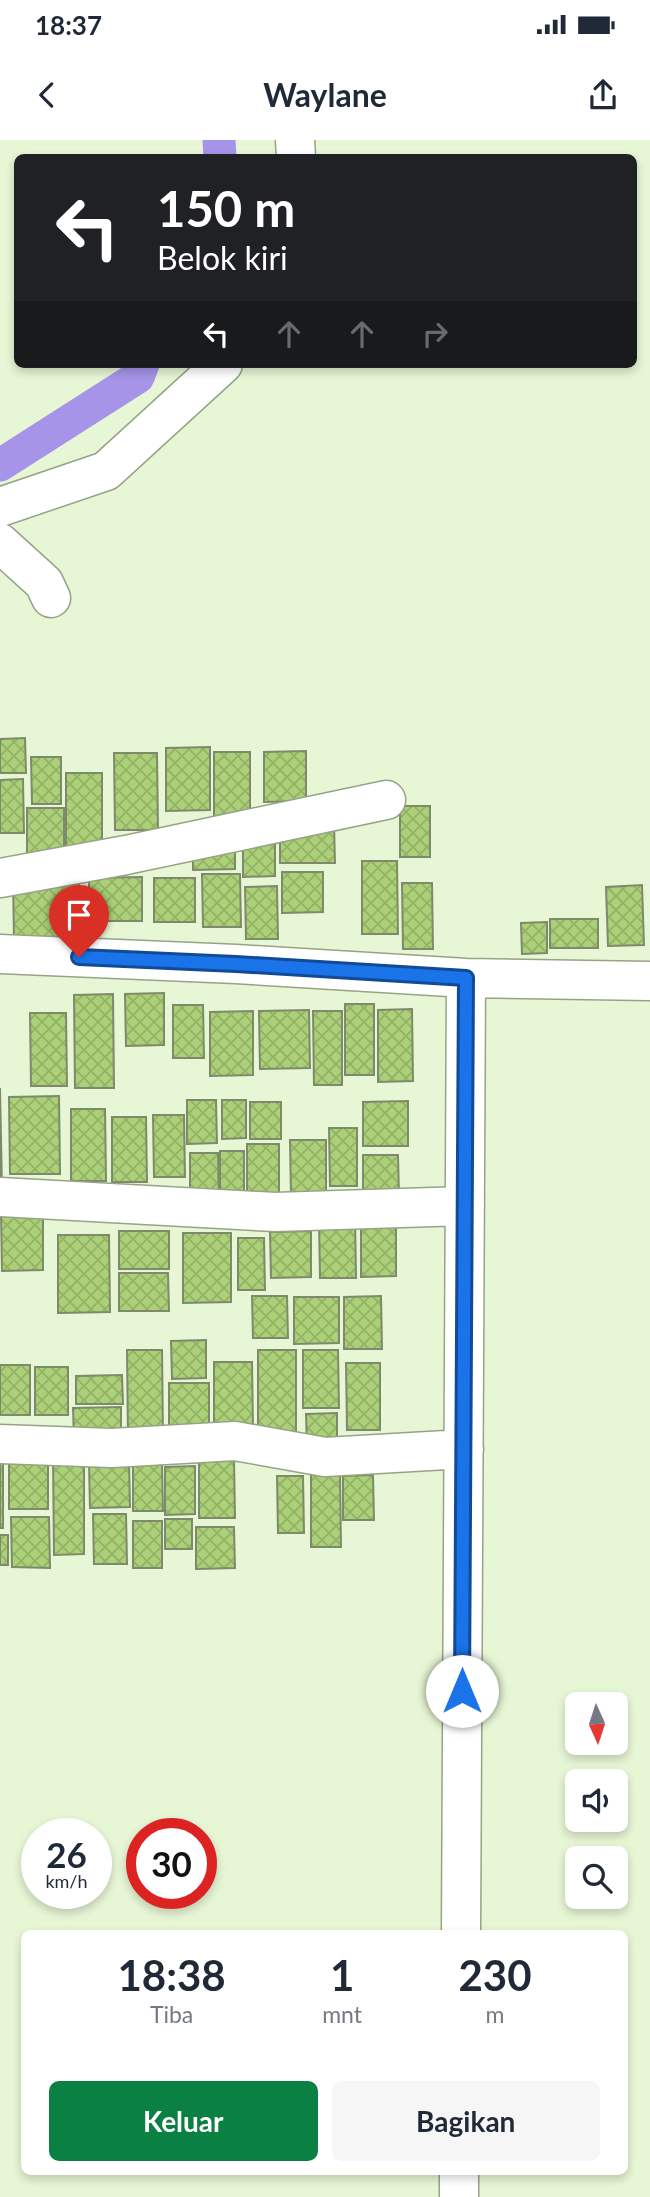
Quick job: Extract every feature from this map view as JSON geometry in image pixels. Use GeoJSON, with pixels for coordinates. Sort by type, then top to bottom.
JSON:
{"type":"FeatureCollection","features":[{"type":"Feature","properties":{"kind":"street"},"geometry":{"type":"LineString","coordinates":[[0,507],[106,471],[219,368]]}},
{"type":"Feature","properties":{"kind":"street"},"geometry":{"type":"LineString","coordinates":[[0,543],[44,583],[51,598]]}},
{"type":"Feature","properties":{"kind":"street"},"geometry":{"type":"LineString","coordinates":[[0,878],[138,853],[386,800]]}},
{"type":"Feature","properties":{"kind":"street"},"geometry":{"type":"LineString","coordinates":[[0,954],[236,964],[466,978],[650,981]]}},
{"type":"Feature","properties":{"kind":"street"},"geometry":{"type":"LineString","coordinates":[[461,1930],[466,978]]}},
{"type":"Feature","properties":{"kind":"street"},"geometry":{"type":"LineString","coordinates":[[0,1197],[275,1212],[465,1206]]}},
{"type":"Feature","properties":{"kind":"street"},"geometry":{"type":"LineString","coordinates":[[0,1444],[112,1448],[235,1441],[325,1457],[464,1449]]}},
{"type":"Feature","properties":{"kind":"street"},"geometry":{"type":"LineString","coordinates":[[459,2175],[459,2197]]}},
{"type":"Feature","properties":{"kind":"building"},"geometry":{"type":"Polygon","coordinates":[[[25,738],[26,773],[0,773],[0,739],[25,738]]]}},
{"type":"Feature","properties":{"kind":"building"},"geometry":{"type":"Polygon","coordinates":[[[210,747],[210,810],[166,811],[166,748],[210,747]]]}},
{"type":"Feature","properties":{"kind":"building"},"geometry":{"type":"Polygon","coordinates":[[[306,751],[306,801],[264,802],[264,752],[306,751]]]}},
{"type":"Feature","properties":{"kind":"building"},"geometry":{"type":"Polygon","coordinates":[[[214,752],[250,752],[250,819],[214,820],[214,752]]]}},
{"type":"Feature","properties":{"kind":"building"},"geometry":{"type":"Polygon","coordinates":[[[114,753],[157,753],[158,830],[115,830],[114,753]]]}},
{"type":"Feature","properties":{"kind":"building"},"geometry":{"type":"Polygon","coordinates":[[[31,757],[61,757],[61,804],[32,804],[31,757]]]}},
{"type":"Feature","properties":{"kind":"building"},"geometry":{"type":"Polygon","coordinates":[[[66,773],[102,773],[102,847],[66,848],[66,773]]]}},
{"type":"Feature","properties":{"kind":"building"},"geometry":{"type":"Polygon","coordinates":[[[23,779],[24,833],[0,833],[0,780],[23,779]]]}},
{"type":"Feature","properties":{"kind":"building"},"geometry":{"type":"Polygon","coordinates":[[[400,806],[430,806],[430,857],[400,857],[400,806]]]}},
{"type":"Feature","properties":{"kind":"building"},"geometry":{"type":"Polygon","coordinates":[[[27,808],[64,808],[64,853],[27,854],[27,808]]]}},
{"type":"Feature","properties":{"kind":"building"},"geometry":{"type":"Polygon","coordinates":[[[334,824],[335,863],[280,863],[280,825],[334,824]]]}},
{"type":"Feature","properties":{"kind":"building"},"geometry":{"type":"Polygon","coordinates":[[[275,831],[275,876],[243,877],[243,832],[275,831]]]}},
{"type":"Feature","properties":{"kind":"building"},"geometry":{"type":"Polygon","coordinates":[[[193,842],[235,842],[235,869],[193,870],[193,842]]]}},
{"type":"Feature","properties":{"kind":"building"},"geometry":{"type":"Polygon","coordinates":[[[362,861],[397,861],[398,934],[362,934],[362,861]]]}},
{"type":"Feature","properties":{"kind":"building"},"geometry":{"type":"Polygon","coordinates":[[[282,872],[323,872],[323,912],[282,913],[282,872]]]}},
{"type":"Feature","properties":{"kind":"building"},"geometry":{"type":"Polygon","coordinates":[[[202,874],[240,874],[241,927],[203,927],[202,874]]]}},
{"type":"Feature","properties":{"kind":"building"},"geometry":{"type":"Polygon","coordinates":[[[79,877],[79,938],[14,939],[13,878],[79,877]]]}},
{"type":"Feature","properties":{"kind":"building"},"geometry":{"type":"Polygon","coordinates":[[[142,877],[142,921],[89,921],[89,878],[142,877]]]}},
{"type":"Feature","properties":{"kind":"building"},"geometry":{"type":"Polygon","coordinates":[[[154,878],[195,878],[195,922],[154,922],[154,878]]]}},
{"type":"Feature","properties":{"kind":"building"},"geometry":{"type":"Polygon","coordinates":[[[402,883],[432,883],[433,949],[403,949],[402,883]]]}},
{"type":"Feature","properties":{"kind":"building"},"geometry":{"type":"Polygon","coordinates":[[[642,885],[644,945],[608,946],[606,887],[642,885]]]}},
{"type":"Feature","properties":{"kind":"building"},"geometry":{"type":"Polygon","coordinates":[[[277,886],[278,939],[246,939],[245,887],[277,886]]]}},
{"type":"Feature","properties":{"kind":"building"},"geometry":{"type":"Polygon","coordinates":[[[550,919],[598,919],[598,948],[550,948],[550,919]]]}},
{"type":"Feature","properties":{"kind":"building"},"geometry":{"type":"Polygon","coordinates":[[[547,922],[547,953],[522,954],[521,923],[547,922]]]}},
{"type":"Feature","properties":{"kind":"building"},"geometry":{"type":"Polygon","coordinates":[[[164,993],[164,1045],[126,1046],[125,994],[164,993]]]}},
{"type":"Feature","properties":{"kind":"building"},"geometry":{"type":"Polygon","coordinates":[[[113,994],[114,1088],[75,1088],[74,995],[113,994]]]}},
{"type":"Feature","properties":{"kind":"building"},"geometry":{"type":"Polygon","coordinates":[[[345,1004],[374,1004],[374,1075],[345,1075],[345,1004]]]}},
{"type":"Feature","properties":{"kind":"building"},"geometry":{"type":"Polygon","coordinates":[[[173,1005],[203,1005],[204,1058],[173,1058],[173,1005]]]}},
{"type":"Feature","properties":{"kind":"building"},"geometry":{"type":"Polygon","coordinates":[[[412,1009],[413,1081],[378,1082],[378,1010],[412,1009]]]}},
{"type":"Feature","properties":{"kind":"building"},"geometry":{"type":"Polygon","coordinates":[[[309,1010],[310,1068],[260,1069],[259,1011],[309,1010]]]}},
{"type":"Feature","properties":{"kind":"building"},"geometry":{"type":"Polygon","coordinates":[[[253,1011],[253,1075],[210,1076],[210,1012],[253,1011]]]}},
{"type":"Feature","properties":{"kind":"building"},"geometry":{"type":"Polygon","coordinates":[[[313,1011],[342,1011],[342,1085],[314,1085],[313,1011]]]}},
{"type":"Feature","properties":{"kind":"building"},"geometry":{"type":"Polygon","coordinates":[[[30,1013],[66,1013],[67,1086],[31,1086],[30,1013]]]}},
{"type":"Feature","properties":{"kind":"building"},"geometry":{"type":"Polygon","coordinates":[[[0,1088],[2,1189],[0,1189],[0,1088]]]}},
{"type":"Feature","properties":{"kind":"building"},"geometry":{"type":"Polygon","coordinates":[[[59,1096],[60,1174],[10,1174],[9,1097],[59,1096]]]}},
{"type":"Feature","properties":{"kind":"building"},"geometry":{"type":"Polygon","coordinates":[[[187,1100],[216,1100],[217,1143],[187,1144],[187,1100]]]}},
{"type":"Feature","properties":{"kind":"building"},"geometry":{"type":"Polygon","coordinates":[[[222,1100],[246,1100],[246,1138],[222,1139],[222,1100]]]}},
{"type":"Feature","properties":{"kind":"building"},"geometry":{"type":"Polygon","coordinates":[[[408,1101],[408,1146],[363,1146],[363,1102],[408,1101]]]}},
{"type":"Feature","properties":{"kind":"building"},"geometry":{"type":"Polygon","coordinates":[[[250,1102],[281,1102],[281,1139],[250,1139],[250,1102]]]}},
{"type":"Feature","properties":{"kind":"building"},"geometry":{"type":"Polygon","coordinates":[[[71,1109],[105,1109],[106,1181],[71,1181],[71,1109]]]}},
{"type":"Feature","properties":{"kind":"building"},"geometry":{"type":"Polygon","coordinates":[[[153,1115],[184,1115],[185,1177],[154,1177],[153,1115]]]}},
{"type":"Feature","properties":{"kind":"building"},"geometry":{"type":"Polygon","coordinates":[[[112,1117],[146,1117],[147,1182],[112,1182],[112,1117]]]}},
{"type":"Feature","properties":{"kind":"building"},"geometry":{"type":"Polygon","coordinates":[[[329,1128],[357,1128],[357,1186],[330,1186],[329,1128]]]}},
{"type":"Feature","properties":{"kind":"building"},"geometry":{"type":"Polygon","coordinates":[[[290,1140],[326,1140],[326,1196],[291,1196],[290,1140]]]}},
{"type":"Feature","properties":{"kind":"building"},"geometry":{"type":"Polygon","coordinates":[[[247,1144],[279,1144],[279,1204],[247,1205],[247,1144]]]}},
{"type":"Feature","properties":{"kind":"building"},"geometry":{"type":"Polygon","coordinates":[[[220,1151],[244,1151],[244,1198],[220,1199],[220,1151]]]}},
{"type":"Feature","properties":{"kind":"building"},"geometry":{"type":"Polygon","coordinates":[[[190,1153],[218,1153],[219,1202],[190,1203],[190,1153]]]}},
{"type":"Feature","properties":{"kind":"building"},"geometry":{"type":"Polygon","coordinates":[[[363,1155],[398,1155],[399,1196],[363,1196],[363,1155]]]}},
{"type":"Feature","properties":{"kind":"building"},"geometry":{"type":"Polygon","coordinates":[[[43,1212],[43,1270],[2,1271],[1,1213],[43,1212]]]}},
{"type":"Feature","properties":{"kind":"building"},"geometry":{"type":"Polygon","coordinates":[[[319,1219],[355,1219],[356,1278],[320,1278],[319,1219]]]}},
{"type":"Feature","properties":{"kind":"building"},"geometry":{"type":"Polygon","coordinates":[[[396,1224],[396,1276],[361,1277],[361,1225],[396,1224]]]}},
{"type":"Feature","properties":{"kind":"building"},"geometry":{"type":"Polygon","coordinates":[[[119,1231],[169,1231],[169,1269],[119,1269],[119,1231]]]}},
{"type":"Feature","properties":{"kind":"building"},"geometry":{"type":"Polygon","coordinates":[[[311,1231],[311,1277],[271,1278],[270,1232],[311,1231]]]}},
{"type":"Feature","properties":{"kind":"building"},"geometry":{"type":"Polygon","coordinates":[[[183,1233],[231,1233],[231,1302],[183,1303],[183,1233]]]}},
{"type":"Feature","properties":{"kind":"building"},"geometry":{"type":"Polygon","coordinates":[[[58,1235],[109,1235],[110,1312],[58,1313],[58,1235]]]}},
{"type":"Feature","properties":{"kind":"building"},"geometry":{"type":"Polygon","coordinates":[[[238,1238],[264,1238],[265,1290],[238,1290],[238,1238]]]}},
{"type":"Feature","properties":{"kind":"building"},"geometry":{"type":"Polygon","coordinates":[[[119,1273],[168,1273],[169,1311],[119,1311],[119,1273]]]}},
{"type":"Feature","properties":{"kind":"building"},"geometry":{"type":"Polygon","coordinates":[[[252,1296],[287,1296],[288,1338],[253,1338],[252,1296]]]}},
{"type":"Feature","properties":{"kind":"building"},"geometry":{"type":"Polygon","coordinates":[[[381,1296],[382,1349],[344,1349],[344,1297],[381,1296]]]}},
{"type":"Feature","properties":{"kind":"building"},"geometry":{"type":"Polygon","coordinates":[[[294,1297],[339,1297],[339,1343],[294,1344],[294,1297]]]}},
{"type":"Feature","properties":{"kind":"building"},"geometry":{"type":"Polygon","coordinates":[[[206,1340],[206,1378],[172,1379],[171,1341],[206,1340]]]}},
{"type":"Feature","properties":{"kind":"building"},"geometry":{"type":"Polygon","coordinates":[[[127,1350],[162,1350],[163,1437],[128,1438],[127,1350]]]}},
{"type":"Feature","properties":{"kind":"building"},"geometry":{"type":"Polygon","coordinates":[[[258,1350],[296,1350],[296,1432],[258,1433],[258,1350]]]}},
{"type":"Feature","properties":{"kind":"building"},"geometry":{"type":"Polygon","coordinates":[[[303,1350],[338,1350],[339,1408],[303,1408],[303,1350]]]}},
{"type":"Feature","properties":{"kind":"building"},"geometry":{"type":"Polygon","coordinates":[[[214,1362],[252,1362],[253,1428],[214,1428],[214,1362]]]}},
{"type":"Feature","properties":{"kind":"building"},"geometry":{"type":"Polygon","coordinates":[[[346,1363],[380,1363],[380,1430],[347,1430],[346,1363]]]}},
{"type":"Feature","properties":{"kind":"building"},"geometry":{"type":"Polygon","coordinates":[[[0,1365],[30,1365],[30,1415],[0,1415],[0,1365]]]}},
{"type":"Feature","properties":{"kind":"building"},"geometry":{"type":"Polygon","coordinates":[[[35,1367],[68,1367],[68,1415],[35,1415],[35,1367]]]}},
{"type":"Feature","properties":{"kind":"building"},"geometry":{"type":"Polygon","coordinates":[[[122,1375],[123,1404],[76,1404],[76,1376],[122,1375]]]}},
{"type":"Feature","properties":{"kind":"building"},"geometry":{"type":"Polygon","coordinates":[[[169,1383],[209,1383],[209,1435],[169,1435],[169,1383]]]}},
{"type":"Feature","properties":{"kind":"building"},"geometry":{"type":"Polygon","coordinates":[[[121,1407],[121,1438],[74,1439],[73,1408],[121,1407]]]}},
{"type":"Feature","properties":{"kind":"building"},"geometry":{"type":"Polygon","coordinates":[[[337,1413],[337,1447],[307,1447],[306,1414],[337,1413]]]}},
{"type":"Feature","properties":{"kind":"building"},"geometry":{"type":"Polygon","coordinates":[[[9,1452],[48,1452],[48,1509],[9,1509],[9,1452]]]}},
{"type":"Feature","properties":{"kind":"building"},"geometry":{"type":"Polygon","coordinates":[[[53,1458],[84,1458],[84,1554],[54,1555],[53,1458]]]}},
{"type":"Feature","properties":{"kind":"building"},"geometry":{"type":"Polygon","coordinates":[[[199,1459],[234,1459],[235,1518],[199,1518],[199,1459]]]}},
{"type":"Feature","properties":{"kind":"building"},"geometry":{"type":"Polygon","coordinates":[[[0,1460],[3,1460],[3,1528],[0,1528],[0,1460]]]}},
{"type":"Feature","properties":{"kind":"building"},"geometry":{"type":"Polygon","coordinates":[[[89,1463],[129,1463],[130,1507],[90,1508],[89,1463]]]}},
{"type":"Feature","properties":{"kind":"building"},"geometry":{"type":"Polygon","coordinates":[[[133,1465],[162,1465],[163,1511],[133,1511],[133,1465]]]}},
{"type":"Feature","properties":{"kind":"building"},"geometry":{"type":"Polygon","coordinates":[[[195,1466],[195,1514],[165,1515],[165,1467],[195,1466]]]}},
{"type":"Feature","properties":{"kind":"building"},"geometry":{"type":"Polygon","coordinates":[[[340,1472],[341,1547],[311,1547],[311,1473],[340,1472]]]}},
{"type":"Feature","properties":{"kind":"building"},"geometry":{"type":"Polygon","coordinates":[[[373,1475],[374,1520],[343,1520],[343,1476],[373,1475]]]}},
{"type":"Feature","properties":{"kind":"building"},"geometry":{"type":"Polygon","coordinates":[[[277,1476],[303,1476],[304,1533],[278,1533],[277,1476]]]}},
{"type":"Feature","properties":{"kind":"building"},"geometry":{"type":"Polygon","coordinates":[[[93,1514],[126,1514],[127,1564],[94,1564],[93,1514]]]}},
{"type":"Feature","properties":{"kind":"building"},"geometry":{"type":"Polygon","coordinates":[[[11,1517],[49,1517],[50,1568],[12,1567],[11,1517]]]}},
{"type":"Feature","properties":{"kind":"building"},"geometry":{"type":"Polygon","coordinates":[[[165,1519],[192,1519],[192,1549],[165,1549],[165,1519]]]}},
{"type":"Feature","properties":{"kind":"building"},"geometry":{"type":"Polygon","coordinates":[[[133,1521],[162,1521],[162,1568],[133,1568],[133,1521]]]}},
{"type":"Feature","properties":{"kind":"building"},"geometry":{"type":"Polygon","coordinates":[[[196,1527],[234,1527],[235,1568],[196,1569],[196,1527]]]}},
{"type":"Feature","properties":{"kind":"building"},"geometry":{"type":"Polygon","coordinates":[[[0,1535],[8,1535],[8,1565],[0,1565],[0,1535]]]}},
{"type":"Feature","properties":{"kind":"waterway"},"geometry":{"type":"LineString","coordinates":[[219,140],[220,154]]}},
{"type":"Feature","properties":{"kind":"waterway"},"geometry":{"type":"LineString","coordinates":[[0,465],[138,377],[141,368]]}},
{"type":"Feature","properties":{"kind":"route"},"geometry":{"type":"LineString","coordinates":[[79,957],[466,978],[462,1691]]}}]}
